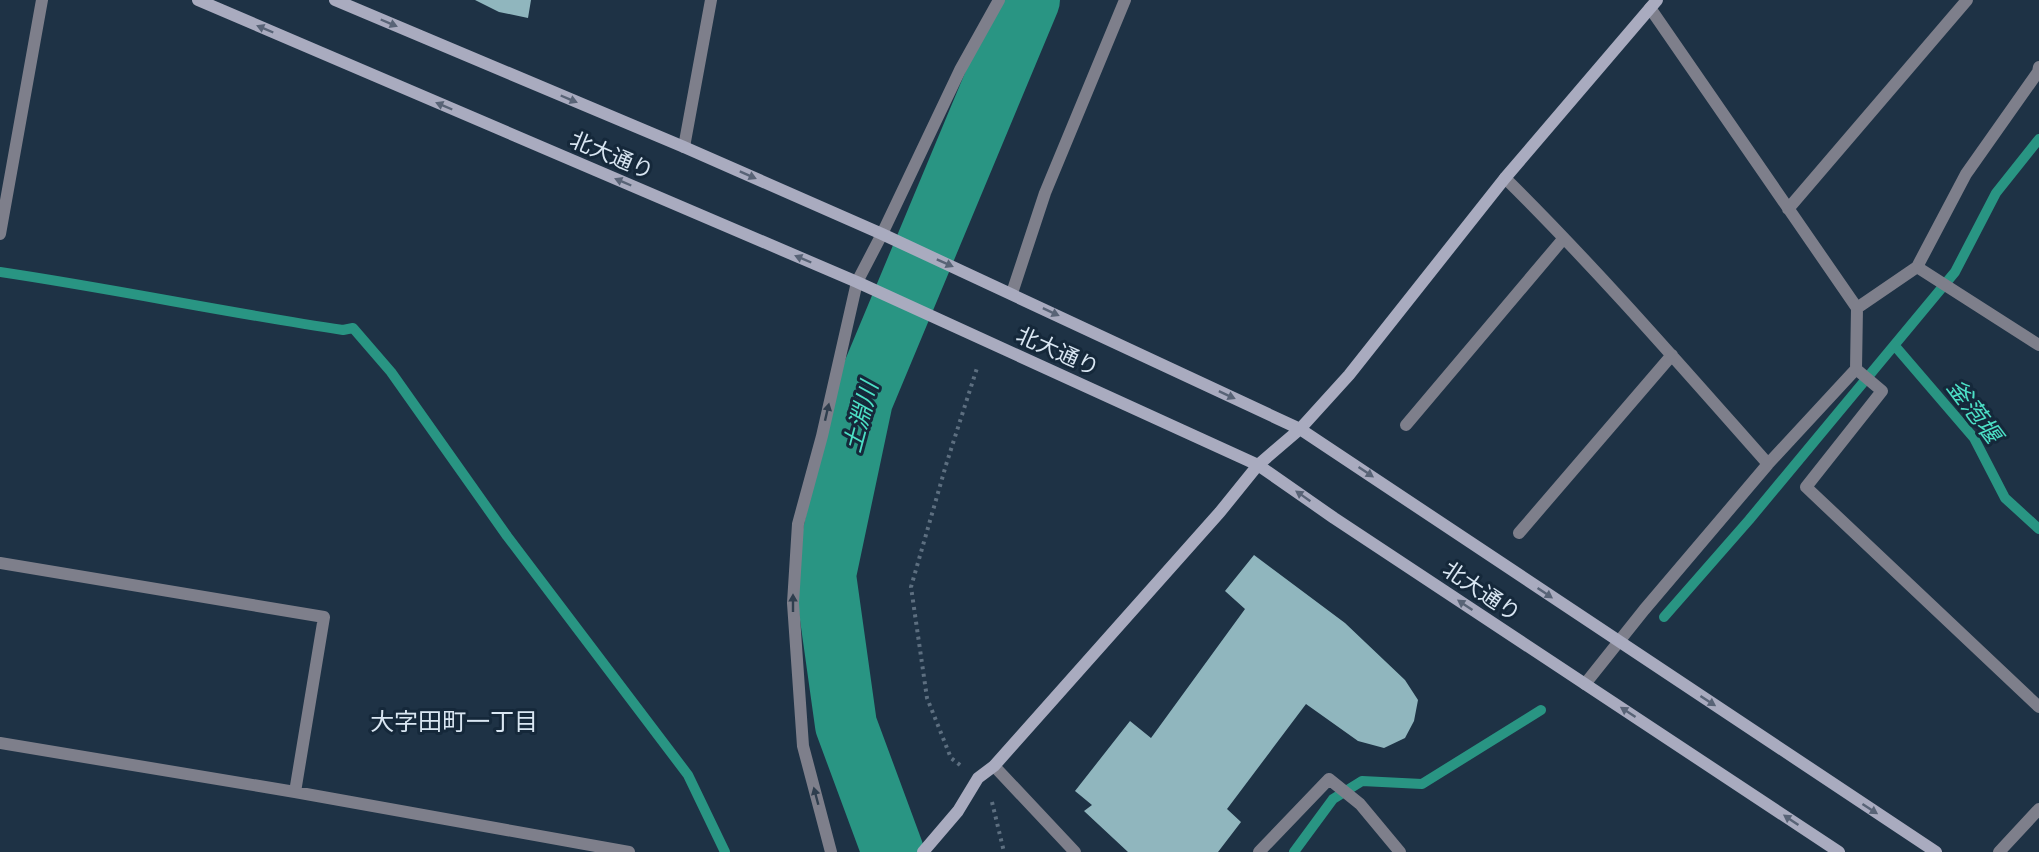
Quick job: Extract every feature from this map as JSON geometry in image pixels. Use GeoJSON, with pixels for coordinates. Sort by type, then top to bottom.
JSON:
{"type":"FeatureCollection","features":[{"type":"Feature","properties":{"kind":"street"},"geometry":{"type":"LineString","coordinates":[[0,234],[42,0]]}},
{"type":"Feature","properties":{"kind":"street","name":"北大通り"},"geometry":{"type":"LineString","coordinates":[[198,0],[872,289],[1258,465],[1839,852]]}},
{"type":"Feature","properties":{"kind":"street","name":"北大通り"},"geometry":{"type":"LineString","coordinates":[[335,0],[684,147],[887,237],[1012,293],[1300,429],[1936,852]]}},
{"type":"Feature","properties":{"kind":"street"},"geometry":{"type":"LineString","coordinates":[[684,147],[711,0]]}},
{"type":"Feature","properties":{"kind":"street"},"geometry":{"type":"LineString","coordinates":[[831,852],[802,746],[793,603],[798,524],[822,436],[856,282],[887,237],[960,70],[999,0]]}},
{"type":"Feature","properties":{"kind":"street"},"geometry":{"type":"LineString","coordinates":[[1012,293],[1044,193],[1125,0]]}},
{"type":"Feature","properties":{"kind":"street"},"geometry":{"type":"LineString","coordinates":[[1788,209],[1966,0]]}},
{"type":"Feature","properties":{"kind":"street"},"geometry":{"type":"LineString","coordinates":[[922,852],[958,811],[985,772],[1220,512],[1258,465],[1300,429],[1349,375],[1505,178],[1653,4],[1788,209],[1857,308],[1859,372],[1768,464],[1585,684]]}},
{"type":"Feature","properties":{"kind":"street"},"geometry":{"type":"LineString","coordinates":[[1857,308],[1917,267],[1966,174],[2039,72],[2039,68]]}},
{"type":"Feature","properties":{"kind":"street"},"geometry":{"type":"LineString","coordinates":[[1505,178],[1564,238],[1768,464]]}},
{"type":"Feature","properties":{"kind":"street"},"geometry":{"type":"LineString","coordinates":[[1406,425],[1564,238]]}},
{"type":"Feature","properties":{"kind":"street"},"geometry":{"type":"LineString","coordinates":[[1917,267],[2039,345]]}},
{"type":"Feature","properties":{"kind":"street"},"geometry":{"type":"LineString","coordinates":[[1519,533],[1672,356]]}},
{"type":"Feature","properties":{"kind":"street"},"geometry":{"type":"LineString","coordinates":[[1859,372],[1882,391],[1806,487],[2039,707]]}},
{"type":"Feature","properties":{"kind":"street"},"geometry":{"type":"LineString","coordinates":[[0,563],[324,617],[295,792]]}},
{"type":"Feature","properties":{"kind":"street"},"geometry":{"type":"LineString","coordinates":[[0,743],[295,792],[630,852]]}},
{"type":"Feature","properties":{"kind":"street"},"geometry":{"type":"LineString","coordinates":[[985,772],[1075,852]]}},
{"type":"Feature","properties":{"kind":"street"},"geometry":{"type":"LineString","coordinates":[[1259,852],[1329,779],[1360,804],[1400,852]]}},
{"type":"Feature","properties":{"kind":"street"},"geometry":{"type":"LineString","coordinates":[[1999,852],[2039,809]]}},
{"type":"Feature","properties":{"kind":"path"},"geometry":{"type":"LineString","coordinates":[[977,368],[911,587],[927,698],[951,758],[985,772],[1004,852]]}},
{"type":"Feature","properties":{"kind":"building"},"geometry":{"type":"Polygon","coordinates":[[[475,0],[531,0],[528,18],[499,12],[475,0]]]}},
{"type":"Feature","properties":{"kind":"building"},"geometry":{"type":"Polygon","coordinates":[[[1254,555],[1345,623],[1405,680],[1418,700],[1414,721],[1405,738],[1384,748],[1358,741],[1306,704],[1227,809],[1241,822],[1218,852],[1128,852],[1084,811],[1092,805],[1075,791],[1130,721],[1151,738],[1245,609],[1225,591],[1254,555]]]}},
{"type":"Feature","properties":{"kind":"waterway","name":"土淵川"},"geometry":{"type":"LineString","coordinates":[[893,852],[846,725],[825,575],[862,400],[1029,0]]}},
{"type":"Feature","properties":{"kind":"waterway"},"geometry":{"type":"LineString","coordinates":[[1664,617],[1749,520],[1955,272],[1996,193],[2039,139]]}},
{"type":"Feature","properties":{"kind":"waterway"},"geometry":{"type":"LineString","coordinates":[[0,272],[343,330],[353,328],[391,372],[507,536],[688,775],[725,852]]}},
{"type":"Feature","properties":{"kind":"waterway","name":"釜萢堰"},"geometry":{"type":"LineString","coordinates":[[1895,346],[1974,438],[2005,498],[2039,529]]}},
{"type":"Feature","properties":{"kind":"waterway"},"geometry":{"type":"LineString","coordinates":[[1294,852],[1333,799],[1362,781],[1422,784],[1541,710]]}},
{"type":"Feature","properties":{"kind":"district","name":"大字田町一丁目"},"geometry":{"type":"Point","coordinates":[454,722]}}]}
